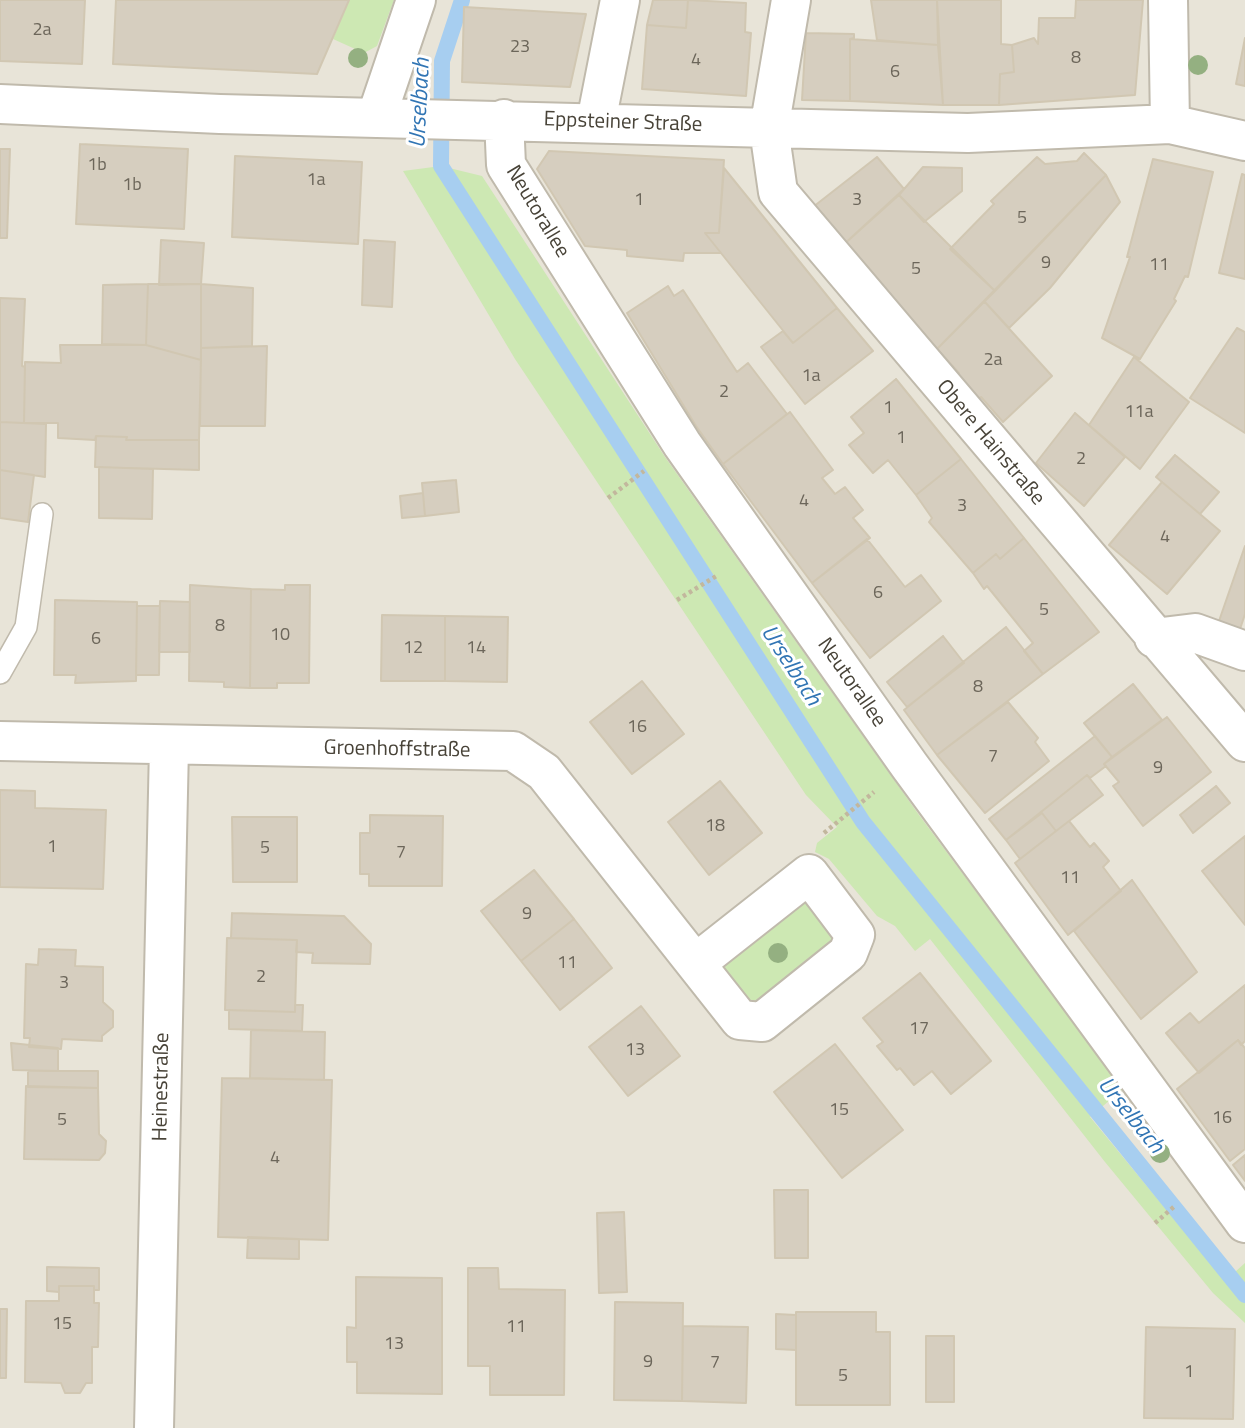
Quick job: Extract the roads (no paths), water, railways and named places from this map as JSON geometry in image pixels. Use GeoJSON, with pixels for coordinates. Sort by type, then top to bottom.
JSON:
{"type":"FeatureCollection","features":[{"type":"Feature","properties":{"kind":"street"},"geometry":{"type":"LineString","coordinates":[[376,118],[416,0]]}},
{"type":"Feature","properties":{"kind":"street"},"geometry":{"type":"LineString","coordinates":[[596,122],[620,0]]}},
{"type":"Feature","properties":{"kind":"street","name":"Obere Hainstraße"},"geometry":{"type":"LineString","coordinates":[[791,0],[769,129],[778,192],[1245,742]]}},
{"type":"Feature","properties":{"kind":"street"},"geometry":{"type":"LineString","coordinates":[[1168,0],[1170,124]]}},
{"type":"Feature","properties":{"kind":"street","name":"Eppsteiner Straße"},"geometry":{"type":"LineString","coordinates":[[0,104],[376,118],[427,117],[968,133],[1170,124],[1245,141]]}},
{"type":"Feature","properties":{"kind":"street","name":"Neutorallee"},"geometry":{"type":"LineString","coordinates":[[504,119],[506,165],[682,444],[909,765],[1245,1223]]}},
{"type":"Feature","properties":{"kind":"street"},"geometry":{"type":"LineString","coordinates":[[1154,638],[1195,633],[1245,652]]}},
{"type":"Feature","properties":{"kind":"street","name":"Groenhoffstraße"},"geometry":{"type":"LineString","coordinates":[[0,741],[169,747],[513,751],[544,772],[696,964]]}},
{"type":"Feature","properties":{"kind":"street","name":"Heinestraße"},"geometry":{"type":"LineString","coordinates":[[155,1428],[169,747]]}},
{"type":"Feature","properties":{"kind":"lane"},"geometry":{"type":"LineString","coordinates":[[0,673],[26,627],[42,514]]}},
{"type":"Feature","properties":{"kind":"waterway","name":"Urselbach"},"geometry":{"type":"LineString","coordinates":[[462,0],[442,61],[441,166],[863,822],[1245,1295]]}}]}
